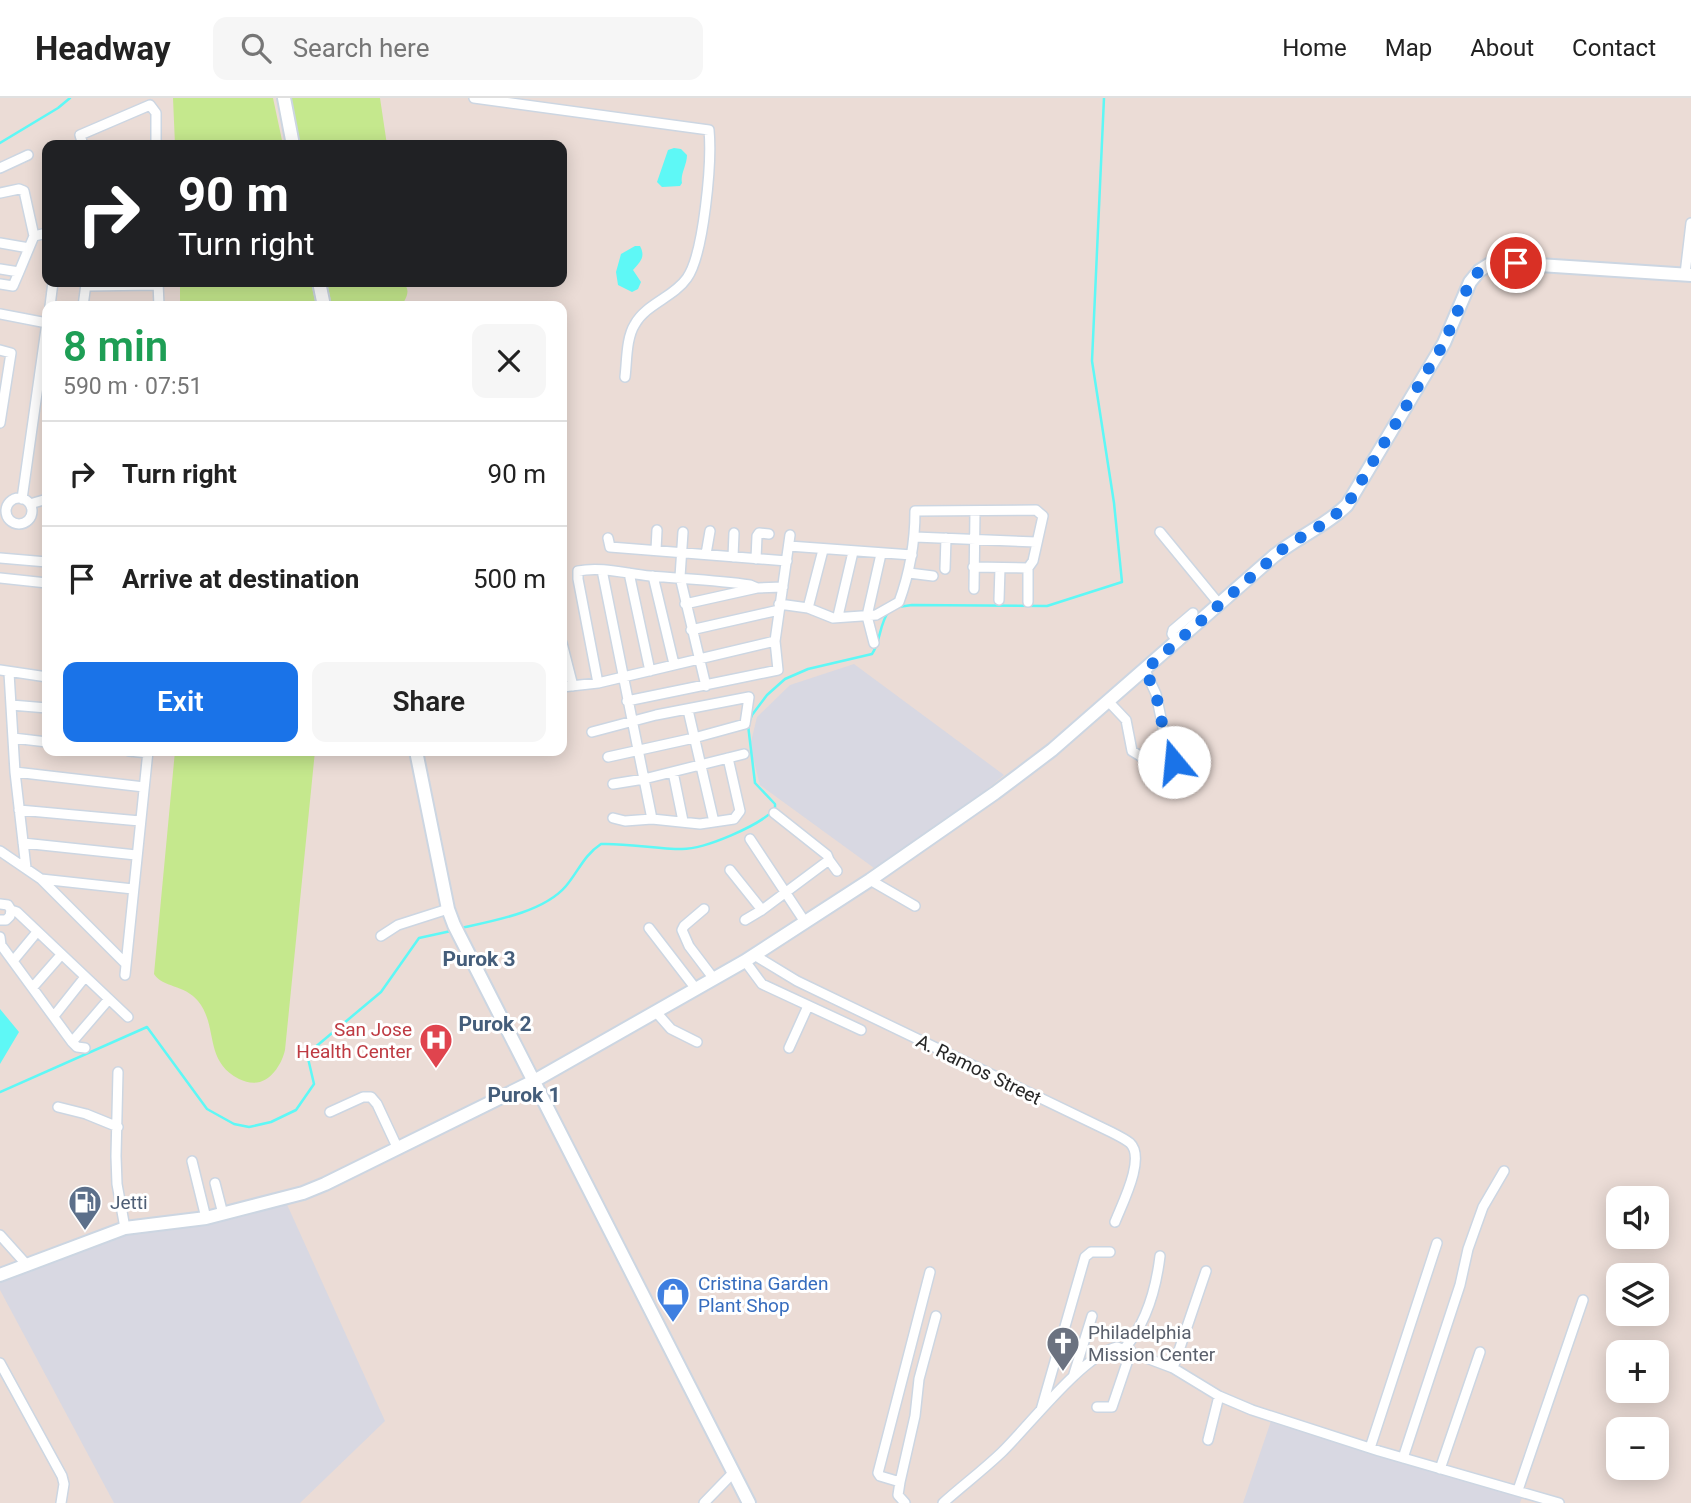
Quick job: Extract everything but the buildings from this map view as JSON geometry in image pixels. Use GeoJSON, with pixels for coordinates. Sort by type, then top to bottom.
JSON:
{"type":"FeatureCollection","features":[{"type":"Feature","properties":{"kind":"street"},"geometry":{"type":"LineString","coordinates":[[284,98],[292,140]]}},
{"type":"Feature","properties":{"kind":"street"},"geometry":{"type":"LineString","coordinates":[[474,98],[709,130],[709,164],[696,262],[677,289],[636,321],[632,330],[625,377]]}},
{"type":"Feature","properties":{"kind":"street"},"geometry":{"type":"LineString","coordinates":[[82,140],[80,135],[150,105],[156,113],[156,140]]}},
{"type":"Feature","properties":{"kind":"street"},"geometry":{"type":"LineString","coordinates":[[0,168],[28,155]]}},
{"type":"Feature","properties":{"kind":"street"},"geometry":{"type":"LineString","coordinates":[[0,192],[19,189],[23,191],[34,236],[13,286],[0,284]]}},
{"type":"Feature","properties":{"kind":"street"},"geometry":{"type":"LineString","coordinates":[[0,1275],[125,1228],[206,1218],[313,1189],[534,1081],[750,958],[870,880],[1001,788],[1110,702],[1285,547],[1325,523],[1347,505],[1444,343],[1470,282],[1479,271],[1493,262],[1688,274],[1691,223]]}},
{"type":"Feature","properties":{"kind":"street"},"geometry":{"type":"LineString","coordinates":[[34,236],[42,234]]}},
{"type":"Feature","properties":{"kind":"street"},"geometry":{"type":"LineString","coordinates":[[0,243],[29,248]]}},
{"type":"Feature","properties":{"kind":"street"},"geometry":{"type":"LineString","coordinates":[[0,269],[19,272]]}},
{"type":"Feature","properties":{"kind":"street"},"geometry":{"type":"LineString","coordinates":[[0,314],[42,322]]}},
{"type":"Feature","properties":{"kind":"street"},"geometry":{"type":"LineString","coordinates":[[0,351],[11,353],[0,422]]}},
{"type":"Feature","properties":{"kind":"street"},"geometry":{"type":"LineString","coordinates":[[42,366],[26,502],[31,515],[24,523],[14,523],[3,517],[10,502],[26,502],[42,500]]}},
{"type":"Feature","properties":{"kind":"street"},"geometry":{"type":"LineString","coordinates":[[691,630],[779,607],[808,608],[828,617],[876,615],[900,602],[909,573],[915,537],[915,511],[1041,511],[1043,516],[1033,561],[1028,568],[1028,601]]}},
{"type":"Feature","properties":{"kind":"street"},"geometry":{"type":"LineString","coordinates":[[974,589],[975,511]]}},
{"type":"Feature","properties":{"kind":"street"},"geometry":{"type":"LineString","coordinates":[[656,550],[657,530]]}},
{"type":"Feature","properties":{"kind":"street"},"geometry":{"type":"LineString","coordinates":[[706,554],[710,530]]}},
{"type":"Feature","properties":{"kind":"street"},"geometry":{"type":"LineString","coordinates":[[683,532],[680,577],[706,686]]}},
{"type":"Feature","properties":{"kind":"street"},"geometry":{"type":"LineString","coordinates":[[733,557],[734,533]]}},
{"type":"Feature","properties":{"kind":"street"},"geometry":{"type":"LineString","coordinates":[[756,559],[757,536],[759,533],[769,534]]}},
{"type":"Feature","properties":{"kind":"street"},"geometry":{"type":"LineString","coordinates":[[1160,533],[1220,605]]}},
{"type":"Feature","properties":{"kind":"street"},"geometry":{"type":"LineString","coordinates":[[627,701],[778,670],[775,641],[790,535]]}},
{"type":"Feature","properties":{"kind":"street"},"geometry":{"type":"LineString","coordinates":[[632,547],[634,536]]}},
{"type":"Feature","properties":{"kind":"street"},"geometry":{"type":"LineString","coordinates":[[915,537],[1036,542]]}},
{"type":"Feature","properties":{"kind":"street"},"geometry":{"type":"LineString","coordinates":[[608,538],[610,547],[787,561]]}},
{"type":"Feature","properties":{"kind":"street"},"geometry":{"type":"LineString","coordinates":[[945,569],[946,538]]}},
{"type":"Feature","properties":{"kind":"street"},"geometry":{"type":"LineString","coordinates":[[789,546],[912,555]]}},
{"type":"Feature","properties":{"kind":"street"},"geometry":{"type":"LineString","coordinates":[[808,608],[823,550]]}},
{"type":"Feature","properties":{"kind":"street"},"geometry":{"type":"LineString","coordinates":[[838,616],[853,552]]}},
{"type":"Feature","properties":{"kind":"street"},"geometry":{"type":"LineString","coordinates":[[874,643],[867,616],[881,554]]}},
{"type":"Feature","properties":{"kind":"street"},"geometry":{"type":"LineString","coordinates":[[0,558],[42,562]]}},
{"type":"Feature","properties":{"kind":"street"},"geometry":{"type":"LineString","coordinates":[[973,567],[1028,568]]}},
{"type":"Feature","properties":{"kind":"street"},"geometry":{"type":"LineString","coordinates":[[999,600],[1000,568]]}},
{"type":"Feature","properties":{"kind":"street"},"geometry":{"type":"LineString","coordinates":[[598,683],[577,574],[582,570],[680,577],[757,588]]}},
{"type":"Feature","properties":{"kind":"street"},"geometry":{"type":"LineString","coordinates":[[602,570],[652,819]]}},
{"type":"Feature","properties":{"kind":"street"},"geometry":{"type":"LineString","coordinates":[[629,573],[650,671]]}},
{"type":"Feature","properties":{"kind":"street"},"geometry":{"type":"LineString","coordinates":[[909,573],[933,576]]}},
{"type":"Feature","properties":{"kind":"street"},"geometry":{"type":"LineString","coordinates":[[653,576],[674,664]]}},
{"type":"Feature","properties":{"kind":"street"},"geometry":{"type":"LineString","coordinates":[[0,578],[42,582]]}},
{"type":"Feature","properties":{"kind":"street"},"geometry":{"type":"LineString","coordinates":[[685,604],[757,588],[783,587]]}},
{"type":"Feature","properties":{"kind":"street"},"geometry":{"type":"LineString","coordinates":[[1178,642],[1172,634],[1173,630],[1193,613]]}},
{"type":"Feature","properties":{"kind":"street"},"geometry":{"type":"LineString","coordinates":[[567,687],[598,683],[775,641]]}},
{"type":"Feature","properties":{"kind":"street"},"geometry":{"type":"LineString","coordinates":[[567,663],[573,686]]}},
{"type":"Feature","properties":{"kind":"street"},"geometry":{"type":"LineString","coordinates":[[1145,670],[1156,694],[1169,757],[1192,780]]}},
{"type":"Feature","properties":{"kind":"street"},"geometry":{"type":"LineString","coordinates":[[26,868],[15,772],[11,705],[5,671],[42,676]]}},
{"type":"Feature","properties":{"kind":"street"},"geometry":{"type":"LineString","coordinates":[[592,732],[749,697],[745,724],[608,757]]}},
{"type":"Feature","properties":{"kind":"street"},"geometry":{"type":"LineString","coordinates":[[1110,702],[1126,720],[1132,751],[1142,757]]}},
{"type":"Feature","properties":{"kind":"street"},"geometry":{"type":"LineString","coordinates":[[11,705],[42,708]]}},
{"type":"Feature","properties":{"kind":"street"},"geometry":{"type":"LineString","coordinates":[[688,710],[714,822]]}},
{"type":"Feature","properties":{"kind":"street"},"geometry":{"type":"LineString","coordinates":[[13,738],[42,741]]}},
{"type":"Feature","properties":{"kind":"street"},"geometry":{"type":"LineString","coordinates":[[613,784],[744,754]]}},
{"type":"Feature","properties":{"kind":"street"},"geometry":{"type":"LineString","coordinates":[[125,975],[148,756]]}},
{"type":"Feature","properties":{"kind":"street"},"geometry":{"type":"LineString","coordinates":[[417,756],[449,909],[457,930],[749,1503]]}},
{"type":"Feature","properties":{"kind":"street"},"geometry":{"type":"LineString","coordinates":[[613,818],[625,821],[652,819],[700,824],[734,819],[740,811],[729,758]]}},
{"type":"Feature","properties":{"kind":"street"},"geometry":{"type":"LineString","coordinates":[[15,772],[144,787]]}},
{"type":"Feature","properties":{"kind":"street"},"geometry":{"type":"LineString","coordinates":[[673,772],[683,821]]}},
{"type":"Feature","properties":{"kind":"street"},"geometry":{"type":"LineString","coordinates":[[19,810],[140,821]]}},
{"type":"Feature","properties":{"kind":"street"},"geometry":{"type":"LineString","coordinates":[[774,813],[827,855],[837,871]]}},
{"type":"Feature","properties":{"kind":"street"},"geometry":{"type":"LineString","coordinates":[[750,839],[805,922]]}},
{"type":"Feature","properties":{"kind":"street"},"geometry":{"type":"LineString","coordinates":[[23,843],[136,855]]}},
{"type":"Feature","properties":{"kind":"street"},"geometry":{"type":"LineString","coordinates":[[0,851],[41,879],[125,963]]}},
{"type":"Feature","properties":{"kind":"street"},"geometry":{"type":"LineString","coordinates":[[745,920],[829,860]]}},
{"type":"Feature","properties":{"kind":"street"},"geometry":{"type":"LineString","coordinates":[[730,870],[762,910]]}},
{"type":"Feature","properties":{"kind":"street"},"geometry":{"type":"LineString","coordinates":[[41,879],[133,889]]}},
{"type":"Feature","properties":{"kind":"street"},"geometry":{"type":"LineString","coordinates":[[870,880],[915,906]]}},
{"type":"Feature","properties":{"kind":"street"},"geometry":{"type":"LineString","coordinates":[[0,904],[8,905],[11,910],[17,912],[128,1017]]}},
{"type":"Feature","properties":{"kind":"street"},"geometry":{"type":"LineString","coordinates":[[381,936],[398,925],[449,909]]}},
{"type":"Feature","properties":{"kind":"street"},"geometry":{"type":"LineString","coordinates":[[704,909],[682,930],[688,946],[714,979]]}},
{"type":"Feature","properties":{"kind":"street"},"geometry":{"type":"LineString","coordinates":[[0,920],[10,916],[11,910]]}},
{"type":"Feature","properties":{"kind":"street"},"geometry":{"type":"LineString","coordinates":[[649,928],[696,989]]}},
{"type":"Feature","properties":{"kind":"street"},"geometry":{"type":"LineString","coordinates":[[13,961],[37,932]]}},
{"type":"Feature","properties":{"kind":"street"},"geometry":{"type":"LineString","coordinates":[[0,937],[1,945],[72,1042],[77,1047],[85,1048]]}},
{"type":"Feature","properties":{"kind":"street"},"geometry":{"type":"LineString","coordinates":[[33,987],[61,955]]}},
{"type":"Feature","properties":{"kind":"street"},"geometry":{"type":"LineString","coordinates":[[750,958],[762,984],[861,1030]]}},
{"type":"Feature","properties":{"kind":"street","name":"A. Ramos Street"},"geometry":{"type":"LineString","coordinates":[[750,958],[1132,1144],[1136,1165],[1115,1222]]}},
{"type":"Feature","properties":{"kind":"street"},"geometry":{"type":"LineString","coordinates":[[54,1016],[85,977]]}},
{"type":"Feature","properties":{"kind":"street"},"geometry":{"type":"LineString","coordinates":[[72,1042],[109,999]]}},
{"type":"Feature","properties":{"kind":"street"},"geometry":{"type":"LineString","coordinates":[[789,1048],[808,1006]]}},
{"type":"Feature","properties":{"kind":"street"},"geometry":{"type":"LineString","coordinates":[[656,1012],[671,1029],[697,1042]]}},
{"type":"Feature","properties":{"kind":"street"},"geometry":{"type":"LineString","coordinates":[[118,1072],[117,1184],[125,1228]]}},
{"type":"Feature","properties":{"kind":"street"},"geometry":{"type":"LineString","coordinates":[[330,1112],[363,1097],[371,1097],[383,1115],[398,1149]]}},
{"type":"Feature","properties":{"kind":"street"},"geometry":{"type":"LineString","coordinates":[[58,1107],[118,1127]]}},
{"type":"Feature","properties":{"kind":"street"},"geometry":{"type":"LineString","coordinates":[[192,1161],[206,1218]]}},
{"type":"Feature","properties":{"kind":"street"},"geometry":{"type":"LineString","coordinates":[[1403,1458],[1460,1285],[1468,1249],[1483,1207],[1504,1171]]}},
{"type":"Feature","properties":{"kind":"street"},"geometry":{"type":"LineString","coordinates":[[215,1183],[223,1214]]}},
{"type":"Feature","properties":{"kind":"street"},"geometry":{"type":"LineString","coordinates":[[0,1235],[27,1265]]}},
{"type":"Feature","properties":{"kind":"street"},"geometry":{"type":"LineString","coordinates":[[1370,1448],[1437,1243]]}},
{"type":"Feature","properties":{"kind":"street"},"geometry":{"type":"LineString","coordinates":[[1040,1412],[1085,1257],[1091,1252],[1110,1252]]}},
{"type":"Feature","properties":{"kind":"street"},"geometry":{"type":"LineString","coordinates":[[1097,1407],[1112,1407],[1128,1350],[1145,1316],[1160,1267],[1160,1256]]}},
{"type":"Feature","properties":{"kind":"street"},"geometry":{"type":"LineString","coordinates":[[1173,1368],[1206,1271]]}},
{"type":"Feature","properties":{"kind":"street"},"geometry":{"type":"LineString","coordinates":[[900,1482],[878,1473],[930,1272]]}},
{"type":"Feature","properties":{"kind":"street"},"geometry":{"type":"LineString","coordinates":[[1518,1490],[1583,1300]]}},
{"type":"Feature","properties":{"kind":"street"},"geometry":{"type":"LineString","coordinates":[[1073,1377],[1092,1316]]}},
{"type":"Feature","properties":{"kind":"street"},"geometry":{"type":"LineString","coordinates":[[905,1503],[898,1497],[900,1482],[915,1416],[919,1379],[936,1317]]}},
{"type":"Feature","properties":{"kind":"street"},"geometry":{"type":"LineString","coordinates":[[943,1503],[1002,1453],[1073,1377],[1109,1349],[1117,1347],[1173,1368],[1219,1396],[1309,1430],[1559,1503]]}},
{"type":"Feature","properties":{"kind":"street"},"geometry":{"type":"LineString","coordinates":[[1440,1469],[1480,1352]]}},
{"type":"Feature","properties":{"kind":"street"},"geometry":{"type":"LineString","coordinates":[[0,1363],[62,1476],[64,1484],[61,1503]]}},
{"type":"Feature","properties":{"kind":"street"},"geometry":{"type":"LineString","coordinates":[[1208,1440],[1219,1396]]}},
{"type":"Feature","properties":{"kind":"street"},"geometry":{"type":"LineString","coordinates":[[704,1503],[733,1472]]}},
{"type":"Feature","properties":{"kind":"shaded area"},"geometry":{"type":"Polygon","coordinates":[[[854,664],[1004,775],[944,825],[874,868],[760,785],[750,746],[757,717],[790,685],[854,664]]]}},
{"type":"Feature","properties":{"kind":"shaded area"},"geometry":{"type":"Polygon","coordinates":[[[285,1200],[385,1421],[300,1503],[114,1503],[0,1290],[0,1278],[127,1233],[285,1200]]]}},
{"type":"Feature","properties":{"kind":"shaded area"},"geometry":{"type":"Polygon","coordinates":[[[1271,1421],[1440,1474],[1523,1495],[1520,1503],[1243,1503],[1271,1421]]]}},
{"type":"Feature","properties":{"kind":"green space"},"geometry":{"type":"Polygon","coordinates":[[[173,98],[273,98],[282,140],[175,140],[173,98]]]}},
{"type":"Feature","properties":{"kind":"green space"},"geometry":{"type":"Polygon","coordinates":[[[289,98],[380,98],[386,140],[298,140],[289,98]]]}},
{"type":"Feature","properties":{"kind":"green space"},"geometry":{"type":"Polygon","coordinates":[[[180,287],[312,287],[315,301],[180,301],[180,287]]]}},
{"type":"Feature","properties":{"kind":"green space"},"geometry":{"type":"Polygon","coordinates":[[[328,287],[407,288],[404,301],[331,301],[328,287]]]}},
{"type":"Feature","properties":{"kind":"green space"},"geometry":{"type":"Polygon","coordinates":[[[175,756],[314,756],[285,1050],[276,1069],[269,1077],[252,1083],[239,1079],[228,1071],[216,1053],[208,1021],[198,1001],[186,992],[163,982],[154,974],[175,756]]]}},
{"type":"Feature","properties":{"kind":"water"},"geometry":{"type":"Polygon","coordinates":[[[681,149],[687,155],[682,183],[680,186],[662,187],[657,182],[668,150],[681,149]]]}},
{"type":"Feature","properties":{"kind":"water"},"geometry":{"type":"Polygon","coordinates":[[[640,246],[642,253],[633,270],[641,282],[638,289],[632,292],[618,285],[616,272],[621,254],[640,246]]]}},
{"type":"Feature","properties":{"kind":"water"},"geometry":{"type":"Polygon","coordinates":[[[0,1009],[19,1032],[0,1064],[0,1009]]]}},
{"type":"Feature","properties":{"kind":"waterway"},"geometry":{"type":"LineString","coordinates":[[0,143],[70,98]]}},
{"type":"Feature","properties":{"kind":"waterway"},"geometry":{"type":"LineString","coordinates":[[898,607],[1047,606],[1122,582],[1114,503],[1092,361],[1104,98]]}},
{"type":"Feature","properties":{"kind":"waterway"},"geometry":{"type":"LineString","coordinates":[[461,928],[517,914],[545,903],[566,886],[586,858],[601,844],[692,848],[731,835],[767,816],[775,809],[775,804],[755,783],[748,725],[752,715],[767,695],[785,679],[808,669],[872,654],[889,611]]}},
{"type":"Feature","properties":{"kind":"waterway"},"geometry":{"type":"LineString","coordinates":[[0,1092],[147,1027],[207,1109],[234,1124],[249,1127],[271,1122],[296,1110],[314,1084],[307,1054],[381,992],[419,938],[451,931]]}},
{"type":"Feature","properties":{"kind":"place","name":"San Jose Health Center"},"geometry":{"type":"Point","coordinates":[436,1070]}},
{"type":"Feature","properties":{"kind":"place","name":"Jetti"},"geometry":{"type":"Point","coordinates":[85,1232]}},
{"type":"Feature","properties":{"kind":"place","name":"Cristina Garden Plant Shop"},"geometry":{"type":"Point","coordinates":[673,1324]}},
{"type":"Feature","properties":{"kind":"place","name":"Philadelphia Mission Center"},"geometry":{"type":"Point","coordinates":[1063,1373]}},
{"type":"Feature","properties":{"kind":"district","name":"Purok 3"},"geometry":{"type":"Point","coordinates":[479,959]}},
{"type":"Feature","properties":{"kind":"district","name":"Purok 2"},"geometry":{"type":"Point","coordinates":[495,1024]}},
{"type":"Feature","properties":{"kind":"district","name":"Purok 1"},"geometry":{"type":"Point","coordinates":[524,1095]}},
{"type":"Feature","properties":{"kind":"route"},"geometry":{"type":"LineString","coordinates":[[1174,762],[1169,757],[1156,694],[1145,670],[1285,547],[1325,523],[1347,505],[1444,343],[1470,282],[1479,271],[1493,262],[1516,263]]}}]}
